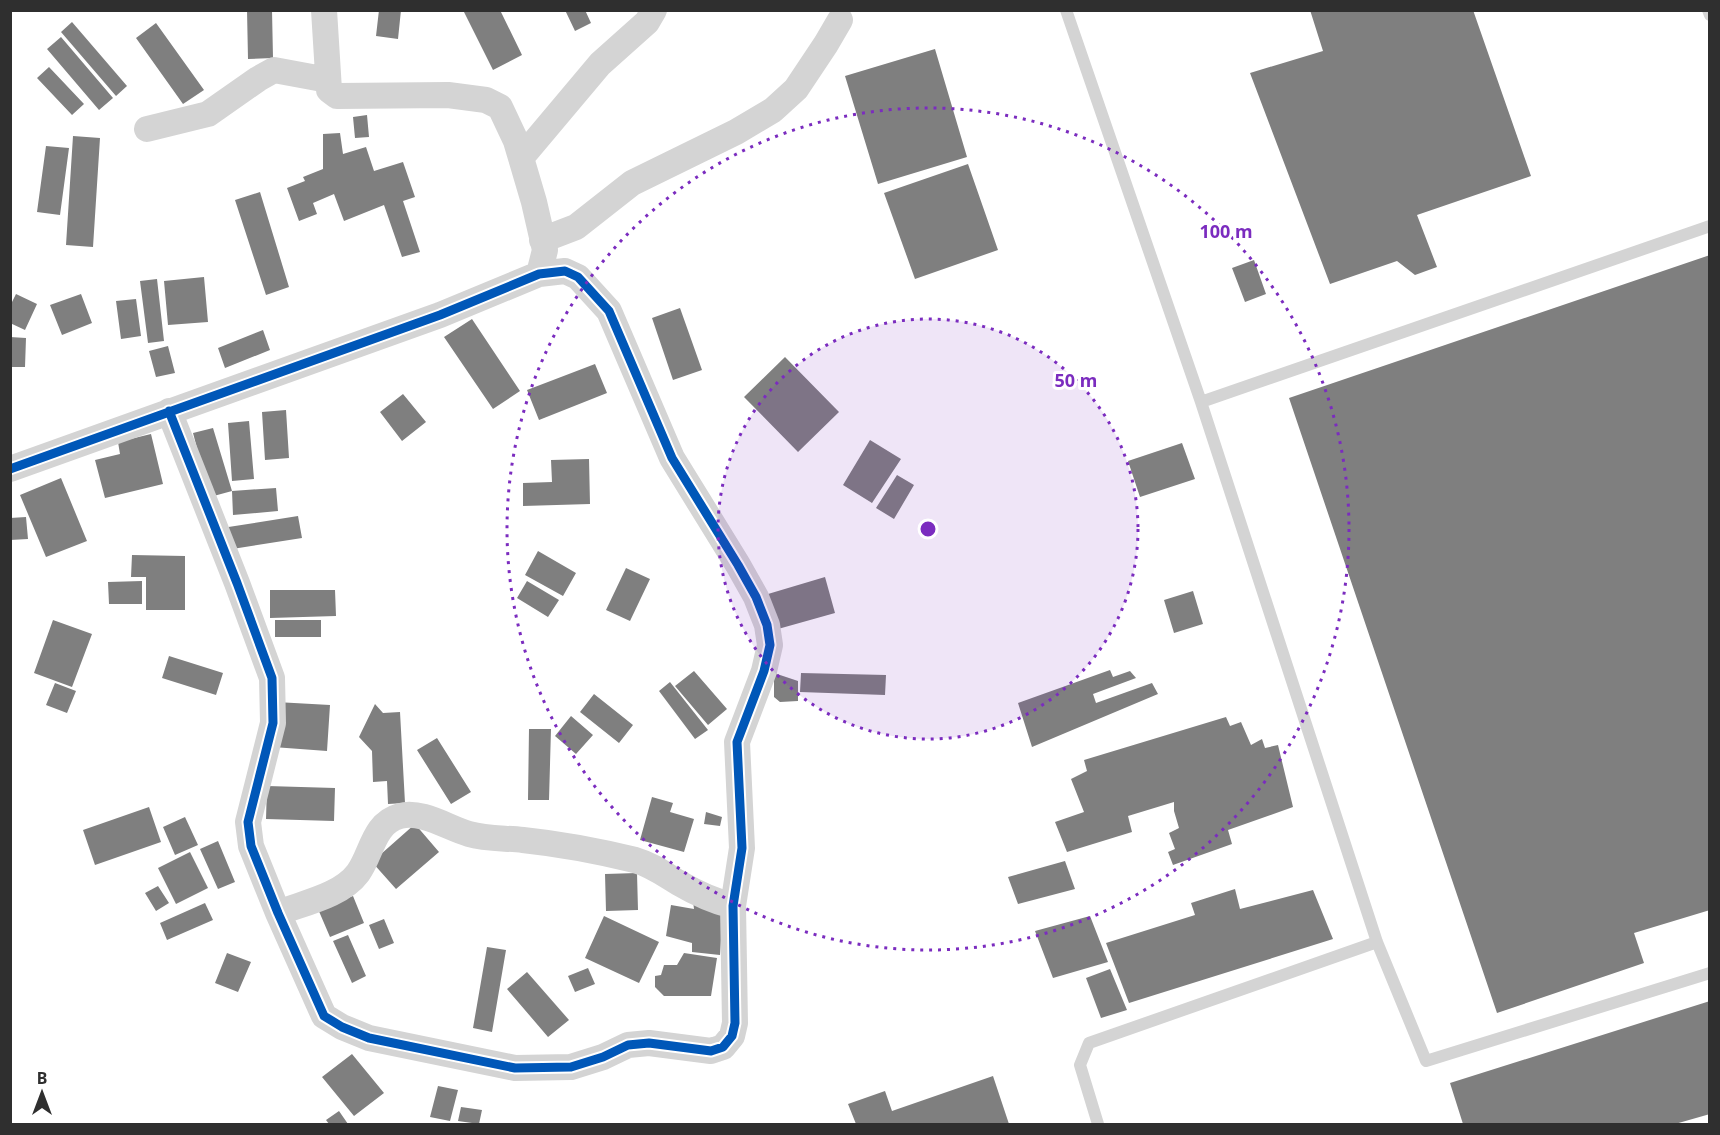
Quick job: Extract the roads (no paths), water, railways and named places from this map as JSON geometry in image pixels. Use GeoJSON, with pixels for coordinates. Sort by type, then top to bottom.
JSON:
{"type":"FeatureCollection","features":[{"type":"Feature","properties":{"kind":"street"},"geometry":{"type":"LineString","coordinates":[[324,10],[329,90],[337,96],[448,95],[486,100],[500,106],[516,141],[545,250],[539,274]]}},
{"type":"Feature","properties":{"kind":"street"},"geometry":{"type":"LineString","coordinates":[[521,158],[600,64],[647,22],[654,10]]}},
{"type":"Feature","properties":{"kind":"street"},"geometry":{"type":"LineString","coordinates":[[542,240],[576,227],[632,183],[736,132],[773,110],[796,89],[840,20]]}},
{"type":"Feature","properties":{"kind":"street"},"geometry":{"type":"LineString","coordinates":[[147,129],[208,114],[274,70],[328,80]]}},
{"type":"Feature","properties":{"kind":"street"},"geometry":{"type":"LineString","coordinates":[[10,469],[169,411],[440,315],[539,274],[565,271],[578,277],[609,311],[672,458],[738,565],[756,597],[767,625],[770,645],[764,671],[737,742],[742,848],[733,906],[735,1023],[732,1036],[723,1047],[711,1051],[649,1043],[628,1045],[603,1057],[572,1067],[514,1068],[380,1040],[342,1028],[324,1016],[251,846],[248,822],[273,723],[272,678],[169,411]]}},
{"type":"Feature","properties":{"kind":"street"},"geometry":{"type":"LineString","coordinates":[[278,913],[337,891],[358,873],[374,839],[385,824],[400,816],[420,816],[484,838],[506,838],[571,846],[637,861],[659,869],[678,883],[712,900],[733,906]]}},
{"type":"Feature","properties":{"kind":"lane"},"geometry":{"type":"LineString","coordinates":[[1066,10],[1201,402],[1377,942],[1426,1061],[1710,973]]}},
{"type":"Feature","properties":{"kind":"lane"},"geometry":{"type":"LineString","coordinates":[[1708,10],[1710,15]]}},
{"type":"Feature","properties":{"kind":"lane"},"geometry":{"type":"LineString","coordinates":[[1201,402],[1710,226]]}},
{"type":"Feature","properties":{"kind":"lane"},"geometry":{"type":"LineString","coordinates":[[1098,1125],[1080,1065],[1089,1043],[1377,942]]}}]}
